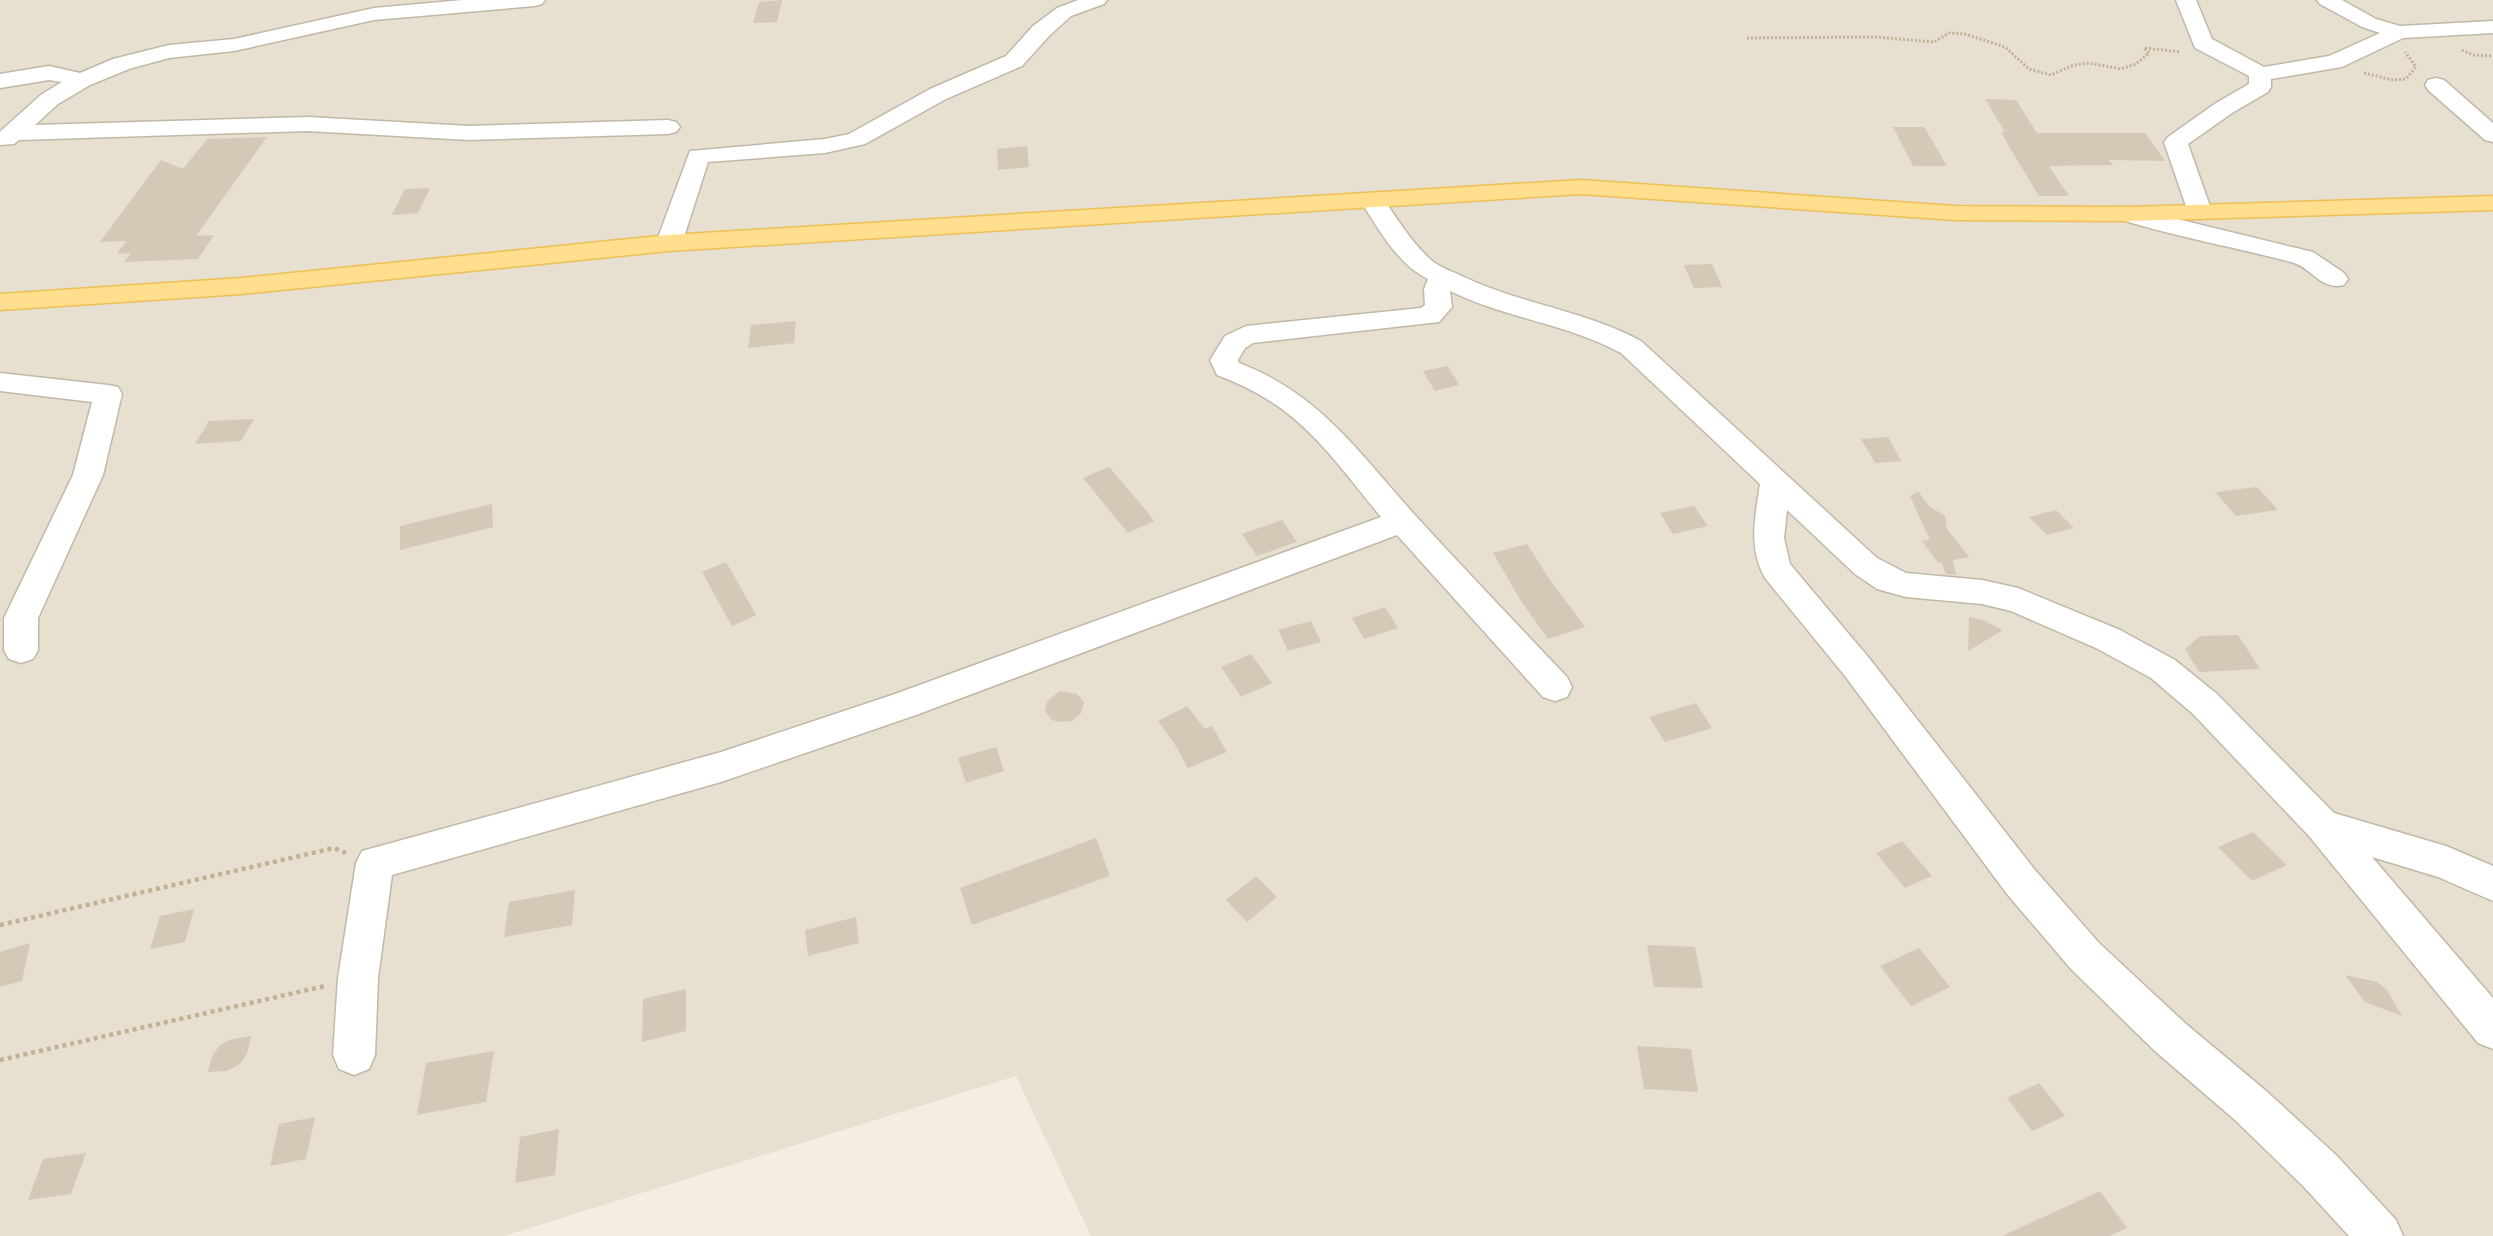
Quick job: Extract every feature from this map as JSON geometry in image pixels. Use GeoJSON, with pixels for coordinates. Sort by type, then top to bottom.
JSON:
{"type":"FeatureCollection","features":[{"type":"Feature","properties":{"kind":"main road"},"geometry":{"type":"LineString","coordinates":[[0,302],[242,286],[669,243],[1581,187],[1954,213],[2128,214],[2493,202]]}},
{"type":"Feature","properties":{"kind":"street"},"geometry":{"type":"LineString","coordinates":[[6,139],[50,99],[82,80],[121,64],[169,52],[234,45],[374,14],[535,0]]}},
{"type":"Feature","properties":{"kind":"street"},"geometry":{"type":"LineString","coordinates":[[669,243],[698,156],[825,146],[857,139],[938,94],[1014,61],[1041,31],[1064,12],[1097,0]]}},
{"type":"Feature","properties":{"kind":"street"},"geometry":{"type":"LineString","coordinates":[[2186,0],[2203,43],[2244,63],[2260,74],[2334,62],[2399,32]]}},
{"type":"Feature","properties":{"kind":"street"},"geometry":{"type":"LineString","coordinates":[[2327,0],[2368,23],[2399,32],[2493,27]]}},
{"type":"Feature","properties":{"kind":"street"},"geometry":{"type":"LineString","coordinates":[[0,81],[49,73],[82,80]]}},
{"type":"Feature","properties":{"kind":"street"},"geometry":{"type":"LineString","coordinates":[[2200,212],[2176,142],[2224,108],[2260,87],[2260,74]]}},
{"type":"Feature","properties":{"kind":"street"},"geometry":{"type":"LineString","coordinates":[[2436,85],[2493,135]]}},
{"type":"Feature","properties":{"kind":"street"},"geometry":{"type":"LineString","coordinates":[[6,139],[308,124],[469,134],[668,127]]}},
{"type":"Feature","properties":{"kind":"street"},"geometry":{"type":"LineString","coordinates":[[1372,200],[1396,236],[1423,267],[1519,308],[1609,334],[1631,347],[1866,566],[1888,580],[1906,585],[1982,592],[2018,600],[2108,639],[2163,669],[2205,704],[2322,825],[2493,1029]]}},
{"type":"Feature","properties":{"kind":"street"},"geometry":{"type":"LineString","coordinates":[[2128,214],[2157,223],[2304,257],[2335,279]]}},
{"type":"Feature","properties":{"kind":"street"},"geometry":{"type":"LineString","coordinates":[[1442,276],[1437,289],[1439,307],[1430,316],[1246,335],[1235,342],[1224,360],[1227,369],[1255,381],[1297,406],[1340,448],[1402,521],[1555,687]]}},
{"type":"Feature","properties":{"kind":"street"},"geometry":{"type":"LineString","coordinates":[[0,382],[108,394],[88,475],[21,618],[21,650]]}},
{"type":"Feature","properties":{"kind":"street"},"geometry":{"type":"LineString","coordinates":[[1775,483],[1768,543],[1770,560],[1776,570],[1857,667],[2021,882],[2085,956],[2171,1038],[2250,1105],[2320,1170],[2380,1236]]}},
{"type":"Feature","properties":{"kind":"street"},"geometry":{"type":"LineString","coordinates":[[354,1055],[358,978],[375,863],[732,763],[904,705],[1402,521]]}},
{"type":"Feature","properties":{"kind":"street"},"geometry":{"type":"LineString","coordinates":[[2322,825],[2446,863],[2493,884]]}},
{"type":"Feature","properties":{"kind":"path"},"geometry":{"type":"LineString","coordinates":[[1747,38],[1875,37],[1934,42],[1949,33],[1965,34],[2005,47],[2029,69],[2051,75],[2082,64],[2121,69],[2136,64],[2149,53],[2144,48],[2154,47],[2184,53]]}},
{"type":"Feature","properties":{"kind":"path"},"geometry":{"type":"LineString","coordinates":[[0,925],[334,848],[375,863]]}},
{"type":"Feature","properties":{"kind":"path"},"geometry":{"type":"LineString","coordinates":[[0,1060],[358,978]]}},
{"type":"Feature","properties":{"kind":"shaded area"},"geometry":{"type":"Polygon","coordinates":[[[0,0],[2493,0],[2493,1236],[1091,1236],[1016,1076],[504,1236],[0,1236],[0,0]]]}},
{"type":"Feature","properties":{"kind":"building"},"geometry":{"type":"Polygon","coordinates":[[[782,0],[777,22],[753,23],[759,2],[782,0]]]}},
{"type":"Feature","properties":{"kind":"building"},"geometry":{"type":"Polygon","coordinates":[[[1985,99],[2016,100],[2037,133],[2145,133],[2165,161],[2109,160],[2113,165],[2049,166],[2069,196],[2039,196],[2011,150],[2001,132],[2005,132],[1985,99]]]}},
{"type":"Feature","properties":{"kind":"building"},"geometry":{"type":"Polygon","coordinates":[[[1893,127],[1924,127],[1947,166],[1913,166],[1893,127]]]}},
{"type":"Feature","properties":{"kind":"building"},"geometry":{"type":"Polygon","coordinates":[[[267,137],[196,236],[214,235],[198,259],[124,262],[131,253],[117,254],[126,241],[100,242],[161,160],[183,169],[207,139],[267,137]]]}},
{"type":"Feature","properties":{"kind":"building"},"geometry":{"type":"Polygon","coordinates":[[[1027,146],[1029,167],[998,170],[997,149],[1027,146]]]}},
{"type":"Feature","properties":{"kind":"building"},"geometry":{"type":"Polygon","coordinates":[[[430,188],[418,213],[392,215],[405,189],[430,188]]]}},
{"type":"Feature","properties":{"kind":"building"},"geometry":{"type":"Polygon","coordinates":[[[1712,264],[1722,287],[1694,288],[1684,265],[1712,264]]]}},
{"type":"Feature","properties":{"kind":"building"},"geometry":{"type":"Polygon","coordinates":[[[796,321],[794,343],[748,348],[751,325],[796,321]]]}},
{"type":"Feature","properties":{"kind":"building"},"geometry":{"type":"Polygon","coordinates":[[[1448,366],[1459,385],[1435,391],[1423,371],[1448,366]]]}},
{"type":"Feature","properties":{"kind":"building"},"geometry":{"type":"Polygon","coordinates":[[[254,419],[241,441],[195,444],[209,421],[254,419]]]}},
{"type":"Feature","properties":{"kind":"building"},"geometry":{"type":"Polygon","coordinates":[[[1888,437],[1901,461],[1875,463],[1861,439],[1888,437]]]}},
{"type":"Feature","properties":{"kind":"building"},"geometry":{"type":"Polygon","coordinates":[[[1109,467],[1154,521],[1128,533],[1083,478],[1109,467]]]}},
{"type":"Feature","properties":{"kind":"building"},"geometry":{"type":"Polygon","coordinates":[[[2257,487],[2278,510],[2236,516],[2215,492],[2257,487]]]}},
{"type":"Feature","properties":{"kind":"building"},"geometry":{"type":"Polygon","coordinates":[[[1918,491],[1929,506],[1945,516],[1947,529],[1969,557],[1953,560],[1956,575],[1946,574],[1941,562],[1938,563],[1922,541],[1930,540],[1910,496],[1918,491]]]}},
{"type":"Feature","properties":{"kind":"building"},"geometry":{"type":"Polygon","coordinates":[[[492,504],[493,527],[400,550],[400,526],[492,504]]]}},
{"type":"Feature","properties":{"kind":"building"},"geometry":{"type":"Polygon","coordinates":[[[1694,506],[1708,526],[1673,534],[1660,513],[1694,506]]]}},
{"type":"Feature","properties":{"kind":"building"},"geometry":{"type":"Polygon","coordinates":[[[2056,510],[2074,528],[2047,535],[2029,517],[2056,510]]]}},
{"type":"Feature","properties":{"kind":"building"},"geometry":{"type":"Polygon","coordinates":[[[1282,520],[1297,542],[1257,556],[1242,534],[1282,520]]]}},
{"type":"Feature","properties":{"kind":"building"},"geometry":{"type":"Polygon","coordinates":[[[1527,544],[1585,627],[1548,639],[1521,601],[1493,553],[1527,544]]]}},
{"type":"Feature","properties":{"kind":"building"},"geometry":{"type":"Polygon","coordinates":[[[726,562],[756,615],[732,626],[702,572],[726,562]]]}},
{"type":"Feature","properties":{"kind":"building"},"geometry":{"type":"Polygon","coordinates":[[[1385,607],[1398,628],[1364,639],[1352,618],[1385,607]]]}},
{"type":"Feature","properties":{"kind":"building"},"geometry":{"type":"Polygon","coordinates":[[[1969,617],[1983,620],[2003,630],[1968,651],[1969,617]]]}},
{"type":"Feature","properties":{"kind":"building"},"geometry":{"type":"Polygon","coordinates":[[[1311,621],[1321,642],[1288,651],[1278,630],[1311,621]]]}},
{"type":"Feature","properties":{"kind":"building"},"geometry":{"type":"Polygon","coordinates":[[[2238,635],[2260,669],[2199,672],[2185,649],[2200,636],[2238,635]]]}},
{"type":"Feature","properties":{"kind":"building"},"geometry":{"type":"Polygon","coordinates":[[[1251,654],[1272,683],[1241,697],[1221,667],[1251,654]]]}},
{"type":"Feature","properties":{"kind":"building"},"geometry":{"type":"Polygon","coordinates":[[[1060,691],[1077,694],[1084,702],[1081,713],[1072,721],[1052,720],[1045,711],[1047,701],[1060,691]]]}},
{"type":"Feature","properties":{"kind":"building"},"geometry":{"type":"Polygon","coordinates":[[[1696,703],[1712,728],[1665,742],[1649,717],[1696,703]]]}},
{"type":"Feature","properties":{"kind":"building"},"geometry":{"type":"Polygon","coordinates":[[[1187,706],[1205,729],[1212,726],[1227,752],[1188,768],[1158,721],[1187,706]]]}},
{"type":"Feature","properties":{"kind":"building"},"geometry":{"type":"Polygon","coordinates":[[[996,747],[1004,771],[966,783],[958,758],[996,747]]]}},
{"type":"Feature","properties":{"kind":"building"},"geometry":{"type":"Polygon","coordinates":[[[2253,832],[2287,865],[2252,881],[2218,847],[2253,832]]]}},
{"type":"Feature","properties":{"kind":"building"},"geometry":{"type":"Polygon","coordinates":[[[1096,838],[1110,876],[972,925],[960,888],[1096,838]]]}},
{"type":"Feature","properties":{"kind":"building"},"geometry":{"type":"Polygon","coordinates":[[[1902,841],[1932,876],[1905,888],[1876,853],[1902,841]]]}},
{"type":"Feature","properties":{"kind":"building"},"geometry":{"type":"Polygon","coordinates":[[[1256,876],[1277,897],[1247,922],[1226,900],[1256,876]]]}},
{"type":"Feature","properties":{"kind":"building"},"geometry":{"type":"Polygon","coordinates":[[[575,890],[572,925],[504,937],[509,902],[575,890]]]}},
{"type":"Feature","properties":{"kind":"building"},"geometry":{"type":"Polygon","coordinates":[[[194,909],[185,942],[150,949],[160,916],[194,909]]]}},
{"type":"Feature","properties":{"kind":"building"},"geometry":{"type":"Polygon","coordinates":[[[856,917],[859,943],[808,956],[805,930],[856,917]]]}},
{"type":"Feature","properties":{"kind":"building"},"geometry":{"type":"Polygon","coordinates":[[[30,943],[22,981],[0,987],[0,952],[30,943]]]}},
{"type":"Feature","properties":{"kind":"building"},"geometry":{"type":"Polygon","coordinates":[[[1647,945],[1695,947],[1703,988],[1654,987],[1647,945]]]}},
{"type":"Feature","properties":{"kind":"building"},"geometry":{"type":"Polygon","coordinates":[[[1919,948],[1950,987],[1911,1006],[1880,966],[1919,948]]]}},
{"type":"Feature","properties":{"kind":"building"},"geometry":{"type":"Polygon","coordinates":[[[2345,975],[2377,982],[2387,990],[2402,1016],[2365,1002],[2345,975]]]}},
{"type":"Feature","properties":{"kind":"building"},"geometry":{"type":"Polygon","coordinates":[[[686,989],[686,1031],[642,1042],[643,999],[686,989]]]}},
{"type":"Feature","properties":{"kind":"building"},"geometry":{"type":"Polygon","coordinates":[[[251,1036],[247,1054],[239,1065],[226,1071],[208,1072],[212,1056],[220,1045],[232,1039],[251,1036]]]}},
{"type":"Feature","properties":{"kind":"building"},"geometry":{"type":"Polygon","coordinates":[[[1637,1046],[1691,1049],[1698,1092],[1644,1089],[1637,1046]]]}},
{"type":"Feature","properties":{"kind":"building"},"geometry":{"type":"Polygon","coordinates":[[[494,1051],[486,1102],[417,1115],[426,1063],[494,1051]]]}},
{"type":"Feature","properties":{"kind":"building"},"geometry":{"type":"Polygon","coordinates":[[[2039,1083],[2065,1116],[2032,1131],[2007,1098],[2039,1083]]]}},
{"type":"Feature","properties":{"kind":"building"},"geometry":{"type":"Polygon","coordinates":[[[315,1117],[306,1159],[270,1166],[279,1124],[315,1117]]]}},
{"type":"Feature","properties":{"kind":"building"},"geometry":{"type":"Polygon","coordinates":[[[559,1129],[555,1175],[515,1183],[520,1137],[559,1129]]]}},
{"type":"Feature","properties":{"kind":"building"},"geometry":{"type":"Polygon","coordinates":[[[86,1153],[71,1194],[28,1200],[43,1159],[86,1153]]]}},
{"type":"Feature","properties":{"kind":"building"},"geometry":{"type":"Polygon","coordinates":[[[2100,1191],[2127,1228],[2109,1236],[2002,1236],[2100,1191]]]}}]}
